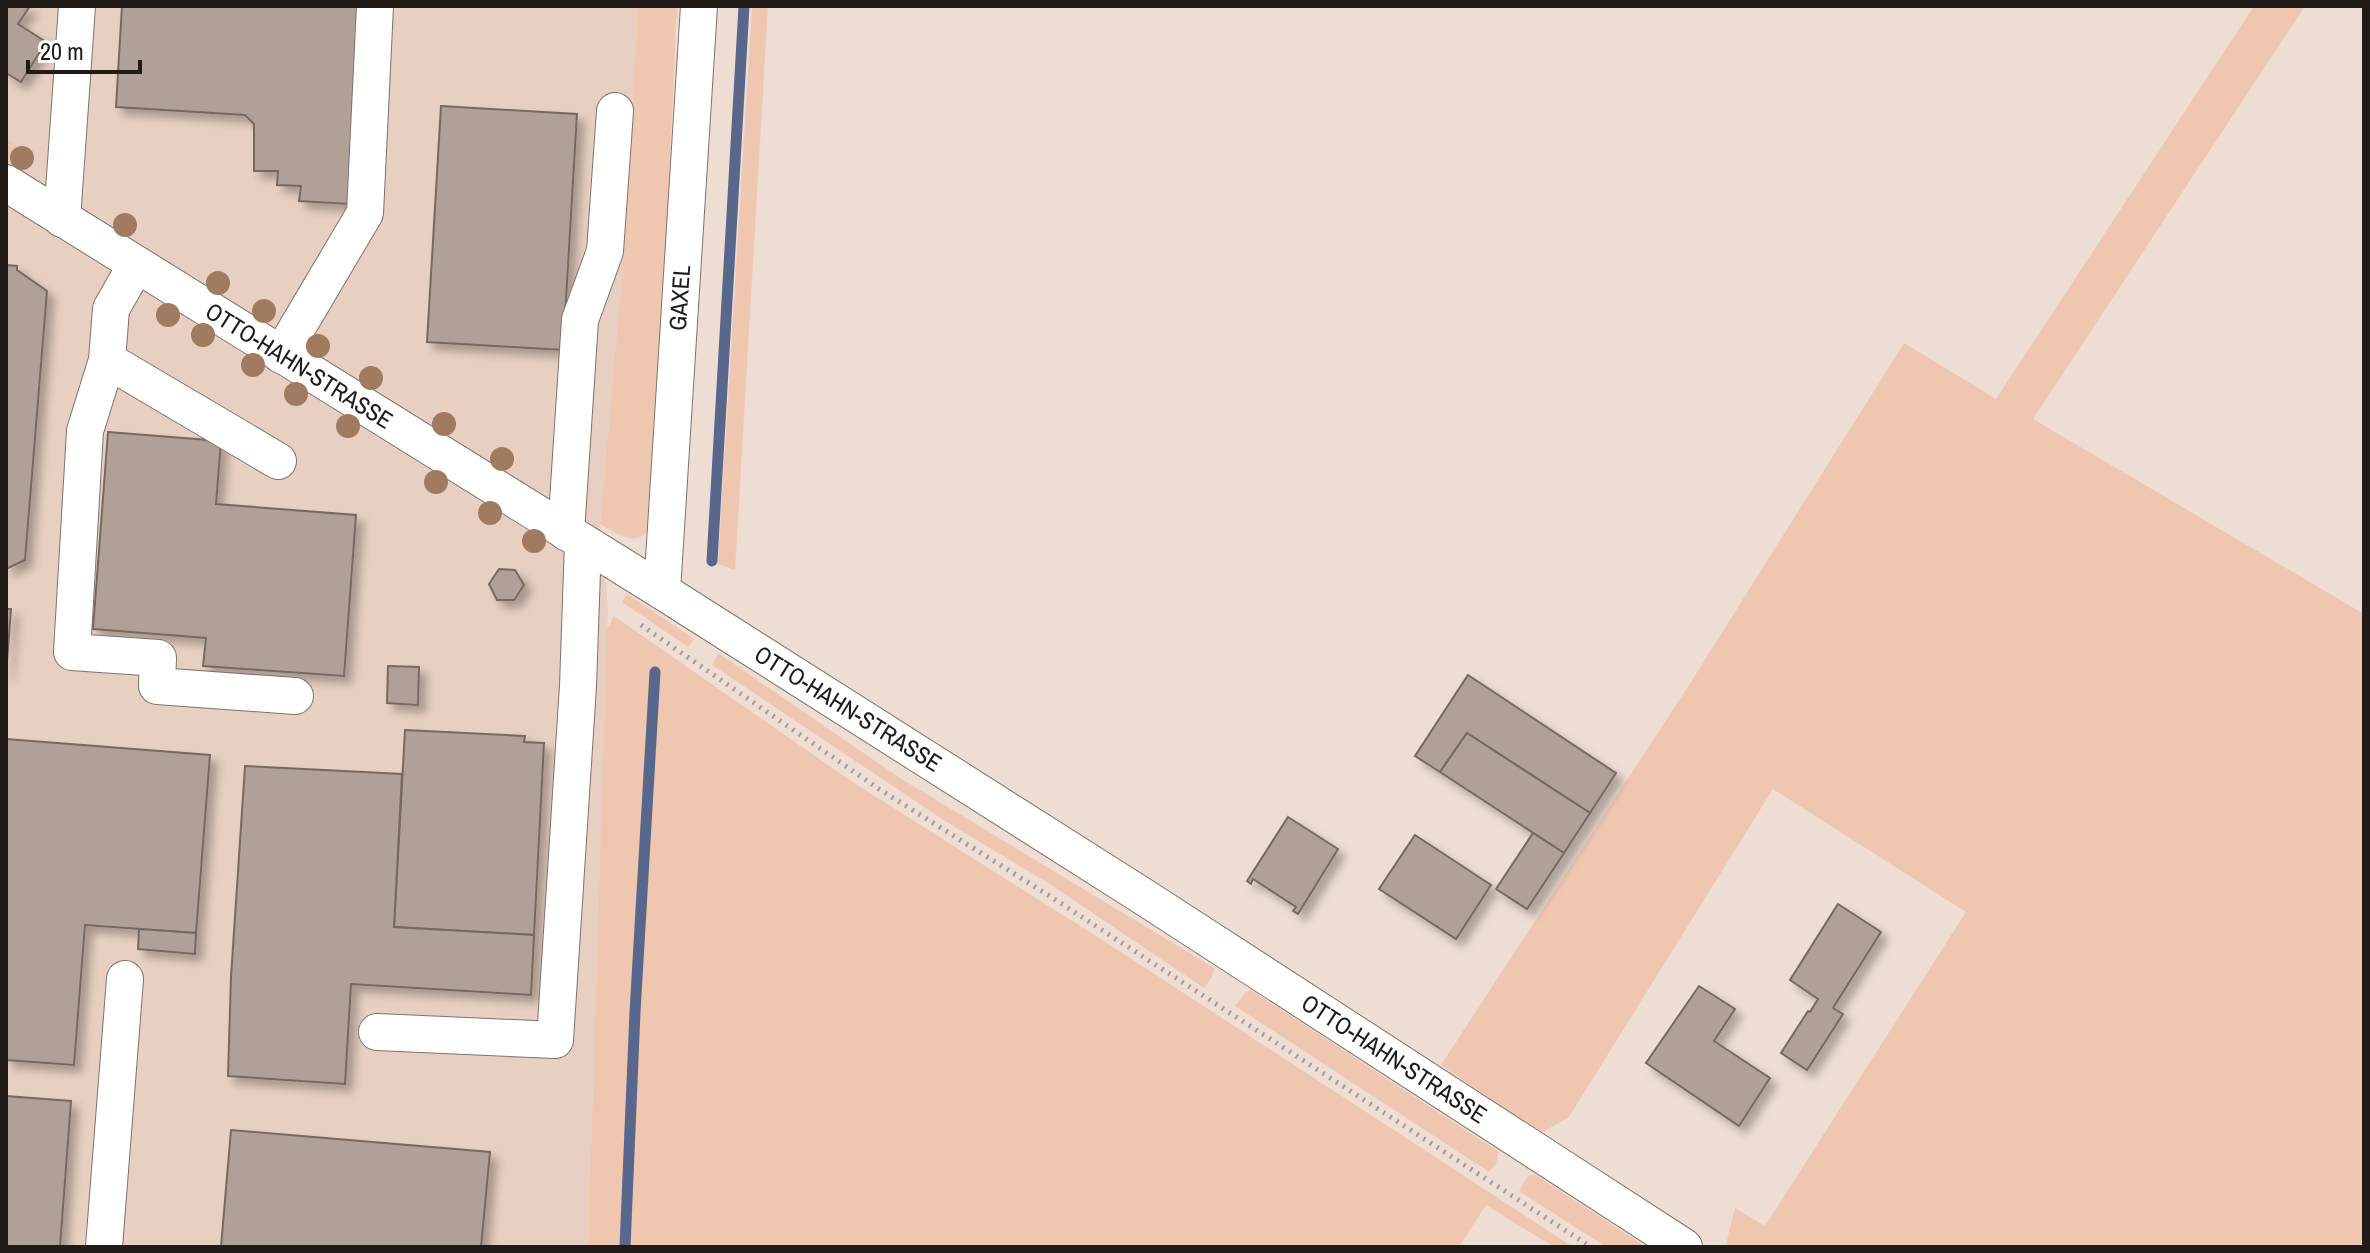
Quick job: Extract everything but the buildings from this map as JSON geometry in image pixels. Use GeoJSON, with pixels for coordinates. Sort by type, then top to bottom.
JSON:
{"type":"FeatureCollection","features":[{"type":"Feature","properties":{"kind":"street"},"geometry":{"type":"LineString","coordinates":[[62,219],[77,6]]}},
{"type":"Feature","properties":{"kind":"street"},"geometry":{"type":"LineString","coordinates":[[281,355],[365,213],[375,6]]}},
{"type":"Feature","properties":{"kind":"street","name":"GAXEL"},"geometry":{"type":"LineString","coordinates":[[662,591],[699,6]]}},
{"type":"Feature","properties":{"kind":"street"},"geometry":{"type":"LineString","coordinates":[[377,1032],[555,1040],[578,686],[575,537],[580,320],[605,251],[615,111]]}},
{"type":"Feature","properties":{"kind":"street","name":"OTTO-HAHN-STRASSE"},"geometry":{"type":"LineString","coordinates":[[6,183],[662,591],[1144,897],[1684,1247]]}},
{"type":"Feature","properties":{"kind":"street"},"geometry":{"type":"LineString","coordinates":[[136,265],[111,309],[107,360],[85,431],[72,652],[158,658],[157,686],[295,696]]}},
{"type":"Feature","properties":{"kind":"street"},"geometry":{"type":"LineString","coordinates":[[107,360],[278,461]]}},
{"type":"Feature","properties":{"kind":"street"},"geometry":{"type":"LineString","coordinates":[[104,1247],[125,979]]}},
{"type":"Feature","properties":{"kind":"path"},"geometry":{"type":"LineString","coordinates":[[630,617],[879,789],[1591,1247]]}},
{"type":"Feature","properties":{"kind":"shaded area"},"geometry":{"type":"Polygon","coordinates":[[[6,6],[638,6],[624,252],[600,524],[608,608],[588,1247],[6,1247],[6,6]]]}},
{"type":"Feature","properties":{"kind":"shaded area"},"geometry":{"type":"Polygon","coordinates":[[[638,6],[677,6],[654,517],[644,535],[631,538],[600,524],[624,252],[638,6]]]}},
{"type":"Feature","properties":{"kind":"shaded area"},"geometry":{"type":"Polygon","coordinates":[[[752,6],[768,6],[735,570],[718,564],[752,6]]]}},
{"type":"Feature","properties":{"kind":"shaded area"},"geometry":{"type":"Polygon","coordinates":[[[2254,6],[2305,6],[2033,419],[2364,614],[2364,1247],[1730,1247],[1726,1244],[1735,1208],[1765,1226],[1966,912],[1773,789],[1569,1117],[1541,1133],[1441,1065],[1689,685],[1904,343],[1996,399],[2254,6]]]}},
{"type":"Feature","properties":{"kind":"shaded area"},"geometry":{"type":"Polygon","coordinates":[[[6,140],[23,149],[26,169],[6,156],[6,140]]]}},
{"type":"Feature","properties":{"kind":"shaded area"},"geometry":{"type":"Polygon","coordinates":[[[627,594],[694,639],[688,647],[622,602],[627,594]]]}},
{"type":"Feature","properties":{"kind":"shaded area"},"geometry":{"type":"Polygon","coordinates":[[[614,616],[851,781],[1107,943],[1573,1247],[1554,1247],[1486,1205],[1459,1247],[588,1247],[607,629],[614,616]]]}},
{"type":"Feature","properties":{"kind":"shaded area"},"geometry":{"type":"Polygon","coordinates":[[[718,653],[900,778],[1214,968],[1209,981],[1204,988],[1048,883],[945,821],[712,665],[718,653]]]}},
{"type":"Feature","properties":{"kind":"shaded area"},"geometry":{"type":"Polygon","coordinates":[[[1251,990],[1499,1152],[1496,1164],[1489,1172],[1235,1006],[1251,990]]]}},
{"type":"Feature","properties":{"kind":"shaded area"},"geometry":{"type":"Polygon","coordinates":[[[1534,1174],[1646,1247],[1606,1247],[1519,1191],[1528,1176],[1534,1174]]]}},
{"type":"Feature","properties":{"kind":"waterway"},"geometry":{"type":"LineString","coordinates":[[712,561],[744,6]]}},
{"type":"Feature","properties":{"kind":"waterway"},"geometry":{"type":"LineString","coordinates":[[625,1247],[655,672]]}}]}
